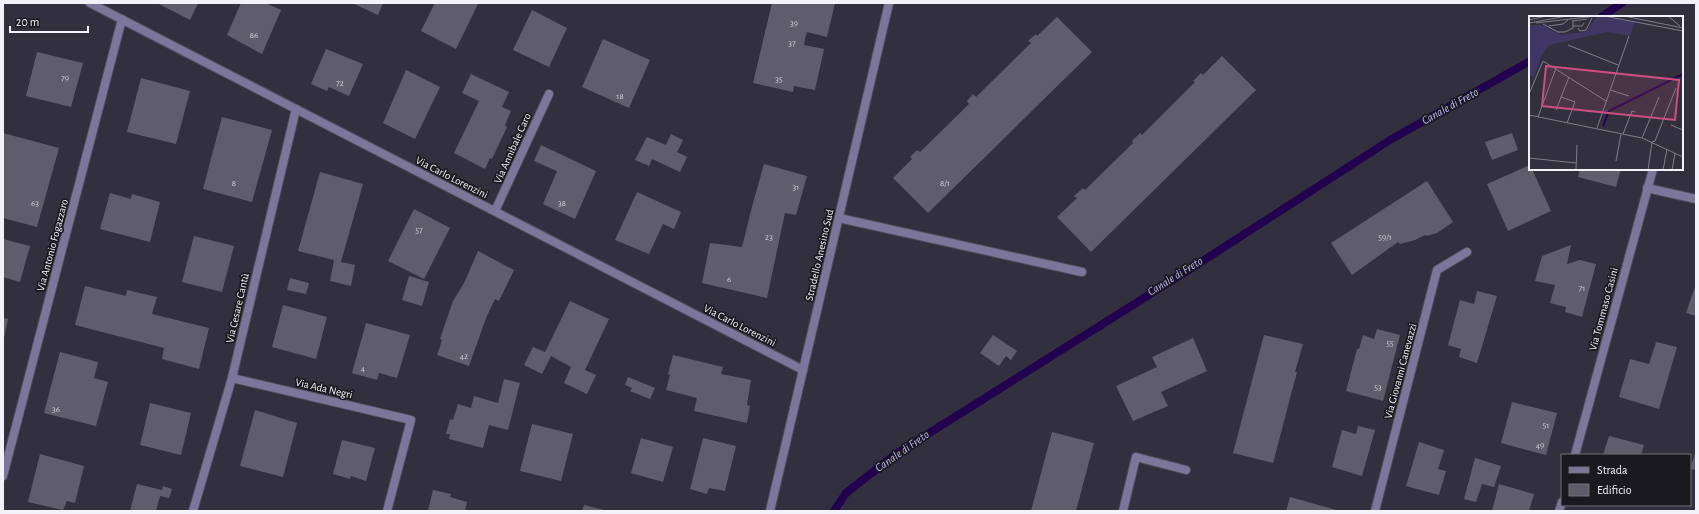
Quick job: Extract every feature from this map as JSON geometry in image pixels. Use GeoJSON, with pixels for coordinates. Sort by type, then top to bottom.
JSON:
{"type":"FeatureCollection","features":[{"type":"Feature","properties":{"kind":"street","name":"Via Carlo Lorenzini"},"geometry":{"type":"LineString","coordinates":[[90,3],[803,370]]}},
{"type":"Feature","properties":{"kind":"street","name":"Stradello Anesino Sud"},"geometry":{"type":"LineString","coordinates":[[770,511],[889,3]]}},
{"type":"Feature","properties":{"kind":"street","name":"Via Antonio Fogazzaro"},"geometry":{"type":"LineString","coordinates":[[3,476],[122,19]]}},
{"type":"Feature","properties":{"kind":"street","name":"Via Annibale Caro"},"geometry":{"type":"LineString","coordinates":[[495,212],[549,94]]}},
{"type":"Feature","properties":{"kind":"street","name":"Via Cesare Cantù"},"geometry":{"type":"LineString","coordinates":[[194,511],[232,378],[296,109]]}},
{"type":"Feature","properties":{"kind":"street","name":"Via Tommaso Casini"},"geometry":{"type":"LineString","coordinates":[[1575,454],[1653,170]]}},
{"type":"Feature","properties":{"kind":"street"},"geometry":{"type":"LineString","coordinates":[[1648,188],[1696,199]]}},
{"type":"Feature","properties":{"kind":"street"},"geometry":{"type":"LineString","coordinates":[[839,218],[1082,272]]}},
{"type":"Feature","properties":{"kind":"street","name":"Via Giovanni Canevazzi"},"geometry":{"type":"LineString","coordinates":[[1375,511],[1437,270],[1467,252]]}},
{"type":"Feature","properties":{"kind":"street","name":"Via Ada Negri"},"geometry":{"type":"LineString","coordinates":[[232,378],[411,420],[387,511]]}},
{"type":"Feature","properties":{"kind":"street"},"geometry":{"type":"LineString","coordinates":[[1123,511],[1136,457],[1186,470]]}},
{"type":"Feature","properties":{"kind":"building"},"geometry":{"type":"Polygon","coordinates":[[[157,3],[198,3],[190,20],[157,3]]]}},
{"type":"Feature","properties":{"kind":"building"},"geometry":{"type":"Polygon","coordinates":[[[241,3],[266,3],[281,10],[262,54],[227,35],[241,3]]]}},
{"type":"Feature","properties":{"kind":"building"},"geometry":{"type":"Polygon","coordinates":[[[352,3],[383,3],[378,15],[352,3]]]}},
{"type":"Feature","properties":{"kind":"building"},"geometry":{"type":"Polygon","coordinates":[[[435,3],[478,4],[456,49],[421,31],[435,3]]]}},
{"type":"Feature","properties":{"kind":"building"},"geometry":{"type":"Polygon","coordinates":[[[772,3],[835,3],[827,37],[807,32],[805,39],[804,45],[824,49],[815,90],[794,86],[793,92],[753,83],[772,3]]]}},
{"type":"Feature","properties":{"kind":"building"},"geometry":{"type":"Polygon","coordinates":[[[532,10],[567,28],[549,67],[513,50],[532,10]]]}},
{"type":"Feature","properties":{"kind":"building"},"geometry":{"type":"Polygon","coordinates":[[[1057,17],[1092,52],[928,213],[893,178],[912,159],[910,157],[917,150],[920,152],[969,104],[967,101],[973,94],[976,97],[1031,43],[1028,41],[1036,34],[1037,36],[1057,17]]]}},
{"type":"Feature","properties":{"kind":"building"},"geometry":{"type":"Polygon","coordinates":[[[603,39],[650,60],[629,108],[582,87],[603,39]]]}},
{"type":"Feature","properties":{"kind":"building"},"geometry":{"type":"Polygon","coordinates":[[[326,49],[363,64],[349,96],[329,87],[327,91],[311,84],[326,49]]]}},
{"type":"Feature","properties":{"kind":"building"},"geometry":{"type":"Polygon","coordinates":[[[37,52],[83,63],[71,107],[26,96],[37,52]]]}},
{"type":"Feature","properties":{"kind":"building"},"geometry":{"type":"Polygon","coordinates":[[[1222,56],[1256,90],[1091,252],[1057,217],[1077,198],[1074,196],[1083,188],[1085,190],[1133,143],[1132,141],[1140,133],[1142,135],[1195,82],[1193,81],[1201,73],[1203,75],[1222,56]]]}},
{"type":"Feature","properties":{"kind":"building"},"geometry":{"type":"Polygon","coordinates":[[[406,70],[440,87],[415,139],[383,123],[406,70]]]}},
{"type":"Feature","properties":{"kind":"building"},"geometry":{"type":"Polygon","coordinates":[[[471,74],[509,92],[502,107],[511,111],[505,125],[507,127],[492,159],[490,158],[485,169],[454,153],[479,101],[462,93],[471,74]]]}},
{"type":"Feature","properties":{"kind":"building"},"geometry":{"type":"Polygon","coordinates":[[[141,78],[190,91],[176,144],[127,132],[141,78]]]}},
{"type":"Feature","properties":{"kind":"building"},"geometry":{"type":"Polygon","coordinates":[[[222,117],[272,130],[252,202],[203,189],[222,117]]]}},
{"type":"Feature","properties":{"kind":"building"},"geometry":{"type":"Polygon","coordinates":[[[3,133],[59,148],[37,227],[3,218],[3,133]]]}},
{"type":"Feature","properties":{"kind":"building"},"geometry":{"type":"Polygon","coordinates":[[[1512,133],[1518,150],[1492,160],[1485,142],[1512,133]]]}},
{"type":"Feature","properties":{"kind":"building"},"geometry":{"type":"Polygon","coordinates":[[[671,134],[683,140],[677,152],[687,157],[680,172],[652,159],[649,166],[635,160],[647,137],[666,145],[671,134]]]}},
{"type":"Feature","properties":{"kind":"building"},"geometry":{"type":"Polygon","coordinates":[[[541,145],[596,171],[575,219],[543,204],[557,171],[534,161],[541,145]]]}},
{"type":"Feature","properties":{"kind":"building"},"geometry":{"type":"Polygon","coordinates":[[[764,164],[807,176],[796,215],[785,213],[767,298],[702,283],[710,243],[742,247],[764,164]]]}},
{"type":"Feature","properties":{"kind":"building"},"geometry":{"type":"Polygon","coordinates":[[[1529,165],[1529,170],[1532,170],[1551,211],[1508,231],[1487,184],[1529,165]]]}},
{"type":"Feature","properties":{"kind":"building"},"geometry":{"type":"Polygon","coordinates":[[[1580,170],[1621,170],[1616,187],[1578,177],[1580,170]]]}},
{"type":"Feature","properties":{"kind":"building"},"geometry":{"type":"Polygon","coordinates":[[[320,172],[363,184],[341,262],[355,265],[351,286],[330,281],[334,260],[298,251],[320,172]]]}},
{"type":"Feature","properties":{"kind":"building"},"geometry":{"type":"Polygon","coordinates":[[[1427,181],[1453,222],[1437,233],[1427,236],[1425,235],[1415,240],[1400,244],[1398,242],[1352,275],[1331,243],[1427,181]]]}},
{"type":"Feature","properties":{"kind":"building"},"geometry":{"type":"Polygon","coordinates":[[[637,192],[681,212],[674,229],[663,224],[649,254],[615,240],[637,192]]]}},
{"type":"Feature","properties":{"kind":"building"},"geometry":{"type":"Polygon","coordinates":[[[110,193],[131,199],[132,194],[160,202],[150,242],[100,229],[110,193]]]}},
{"type":"Feature","properties":{"kind":"building"},"geometry":{"type":"Polygon","coordinates":[[[414,209],[450,228],[424,279],[388,261],[414,209]]]}},
{"type":"Feature","properties":{"kind":"building"},"geometry":{"type":"Polygon","coordinates":[[[194,236],[234,246],[222,292],[182,282],[194,236]]]}},
{"type":"Feature","properties":{"kind":"building"},"geometry":{"type":"Polygon","coordinates":[[[3,239],[30,246],[20,282],[3,277],[3,239]]]}},
{"type":"Feature","properties":{"kind":"building"},"geometry":{"type":"Polygon","coordinates":[[[1571,245],[1567,264],[1580,260],[1596,264],[1582,317],[1565,312],[1566,307],[1550,303],[1555,285],[1535,281],[1542,256],[1571,245]]]}},
{"type":"Feature","properties":{"kind":"building"},"geometry":{"type":"Polygon","coordinates":[[[478,251],[514,270],[499,301],[495,299],[486,318],[469,366],[437,355],[442,340],[440,339],[453,301],[464,283],[478,251]]]}},
{"type":"Feature","properties":{"kind":"building"},"geometry":{"type":"Polygon","coordinates":[[[409,276],[429,282],[422,306],[402,300],[409,276]]]}},
{"type":"Feature","properties":{"kind":"building"},"geometry":{"type":"Polygon","coordinates":[[[290,278],[309,283],[306,294],[287,290],[290,278]]]}},
{"type":"Feature","properties":{"kind":"building"},"geometry":{"type":"Polygon","coordinates":[[[1696,284],[1696,316],[1686,313],[1696,284]]]}},
{"type":"Feature","properties":{"kind":"building"},"geometry":{"type":"Polygon","coordinates":[[[85,286],[126,296],[127,290],[157,297],[152,314],[209,328],[199,369],[162,359],[164,348],[75,325],[85,286]]]}},
{"type":"Feature","properties":{"kind":"building"},"geometry":{"type":"Polygon","coordinates":[[[1477,291],[1497,296],[1477,363],[1459,357],[1461,349],[1448,345],[1460,300],[1474,304],[1477,291]]]}},
{"type":"Feature","properties":{"kind":"building"},"geometry":{"type":"Polygon","coordinates":[[[570,301],[609,319],[585,370],[596,375],[587,394],[564,383],[571,367],[551,356],[542,374],[524,365],[533,347],[545,352],[570,301]]]}},
{"type":"Feature","properties":{"kind":"building"},"geometry":{"type":"Polygon","coordinates":[[[283,305],[327,317],[316,359],[272,347],[283,305]]]}},
{"type":"Feature","properties":{"kind":"building"},"geometry":{"type":"Polygon","coordinates":[[[3,318],[8,319],[4,338],[3,338],[3,318]]]}},
{"type":"Feature","properties":{"kind":"building"},"geometry":{"type":"Polygon","coordinates":[[[366,323],[410,335],[397,378],[379,373],[377,380],[352,373],[366,323]]]}},
{"type":"Feature","properties":{"kind":"building"},"geometry":{"type":"Polygon","coordinates":[[[1377,329],[1400,335],[1383,401],[1346,391],[1357,349],[1359,349],[1363,335],[1374,339],[1377,329]]]}},
{"type":"Feature","properties":{"kind":"building"},"geometry":{"type":"Polygon","coordinates":[[[993,335],[1017,351],[1011,360],[1006,356],[999,366],[980,353],[993,335]]]}},
{"type":"Feature","properties":{"kind":"building"},"geometry":{"type":"Polygon","coordinates":[[[1264,335],[1303,344],[1273,463],[1233,453],[1264,335]]]}},
{"type":"Feature","properties":{"kind":"building"},"geometry":{"type":"Polygon","coordinates":[[[1193,338],[1207,371],[1161,392],[1168,406],[1133,421],[1116,386],[1157,367],[1152,357],[1193,338]]]}},
{"type":"Feature","properties":{"kind":"building"},"geometry":{"type":"Polygon","coordinates":[[[1656,342],[1677,347],[1659,409],[1619,397],[1630,359],[1649,364],[1656,342]]]}},
{"type":"Feature","properties":{"kind":"building"},"geometry":{"type":"Polygon","coordinates":[[[60,352],[98,362],[94,378],[108,382],[96,426],[44,413],[60,352]]]}},
{"type":"Feature","properties":{"kind":"building"},"geometry":{"type":"Polygon","coordinates":[[[673,355],[723,367],[721,374],[751,380],[747,405],[750,406],[747,423],[694,411],[697,398],[666,390],[673,355]]]}},
{"type":"Feature","properties":{"kind":"building"},"geometry":{"type":"Polygon","coordinates":[[[628,377],[655,388],[650,399],[630,391],[632,388],[625,385],[628,377]]]}},
{"type":"Feature","properties":{"kind":"building"},"geometry":{"type":"Polygon","coordinates":[[[504,379],[520,383],[508,430],[489,425],[483,448],[449,439],[450,434],[446,434],[450,419],[453,420],[458,404],[471,408],[474,396],[498,403],[504,379]]]}},
{"type":"Feature","properties":{"kind":"building"},"geometry":{"type":"Polygon","coordinates":[[[1512,402],[1557,413],[1546,455],[1501,443],[1512,402]]]}},
{"type":"Feature","properties":{"kind":"building"},"geometry":{"type":"Polygon","coordinates":[[[150,403],[191,413],[181,455],[140,445],[150,403]]]}},
{"type":"Feature","properties":{"kind":"building"},"geometry":{"type":"Polygon","coordinates":[[[255,410],[297,423],[283,477],[240,466],[255,410]]]}},
{"type":"Feature","properties":{"kind":"building"},"geometry":{"type":"Polygon","coordinates":[[[532,424],[573,434],[561,481],[520,471],[532,424]]]}},
{"type":"Feature","properties":{"kind":"building"},"geometry":{"type":"Polygon","coordinates":[[[1358,426],[1375,430],[1362,476],[1332,467],[1342,430],[1356,434],[1358,426]]]}},
{"type":"Feature","properties":{"kind":"building"},"geometry":{"type":"Polygon","coordinates":[[[1052,432],[1094,443],[1076,511],[1031,511],[1052,432]]]}},
{"type":"Feature","properties":{"kind":"building"},"geometry":{"type":"Polygon","coordinates":[[[1609,436],[1644,445],[1641,454],[1603,454],[1609,436]]]}},
{"type":"Feature","properties":{"kind":"building"},"geometry":{"type":"Polygon","coordinates":[[[641,438],[673,447],[663,482],[631,473],[641,438]]]}},
{"type":"Feature","properties":{"kind":"building"},"geometry":{"type":"Polygon","coordinates":[[[703,438],[736,446],[725,491],[709,488],[707,494],[690,489],[703,438]]]}},
{"type":"Feature","properties":{"kind":"building"},"geometry":{"type":"Polygon","coordinates":[[[342,440],[375,448],[366,481],[351,476],[350,479],[333,474],[342,440]]]}},
{"type":"Feature","properties":{"kind":"building"},"geometry":{"type":"Polygon","coordinates":[[[1419,442],[1444,450],[1438,469],[1446,471],[1439,495],[1406,486],[1419,442]]]}},
{"type":"Feature","properties":{"kind":"building"},"geometry":{"type":"Polygon","coordinates":[[[1696,451],[1696,470],[1691,469],[1696,451]]]}},
{"type":"Feature","properties":{"kind":"building"},"geometry":{"type":"Polygon","coordinates":[[[40,454],[84,466],[75,503],[67,501],[63,510],[28,502],[40,454]]]}},
{"type":"Feature","properties":{"kind":"building"},"geometry":{"type":"Polygon","coordinates":[[[1475,458],[1501,466],[1494,487],[1482,484],[1476,502],[1464,499],[1475,458]]]}},
{"type":"Feature","properties":{"kind":"building"},"geometry":{"type":"Polygon","coordinates":[[[137,484],[162,490],[163,486],[172,489],[169,498],[160,496],[156,511],[130,511],[137,484]]]}},
{"type":"Feature","properties":{"kind":"building"},"geometry":{"type":"Polygon","coordinates":[[[1499,484],[1534,494],[1529,511],[1492,511],[1499,484]]]}},
{"type":"Feature","properties":{"kind":"building"},"geometry":{"type":"Polygon","coordinates":[[[433,490],[451,494],[450,497],[467,502],[465,511],[428,511],[433,490]]]}},
{"type":"Feature","properties":{"kind":"building"},"geometry":{"type":"Polygon","coordinates":[[[1290,497],[1340,511],[1286,511],[1290,497]]]}},
{"type":"Feature","properties":{"kind":"building"},"geometry":{"type":"Polygon","coordinates":[[[584,505],[604,510],[604,511],[582,511],[584,505]]]}},
{"type":"Feature","properties":{"kind":"waterway","name":"Canale di Freto"},"geometry":{"type":"LineString","coordinates":[[1602,16],[1622,3]]}},
{"type":"Feature","properties":{"kind":"waterway","name":"Canale di Freto"},"geometry":{"type":"LineString","coordinates":[[834,511],[846,493],[896,454],[1198,264],[1390,140],[1529,62]]}}]}
